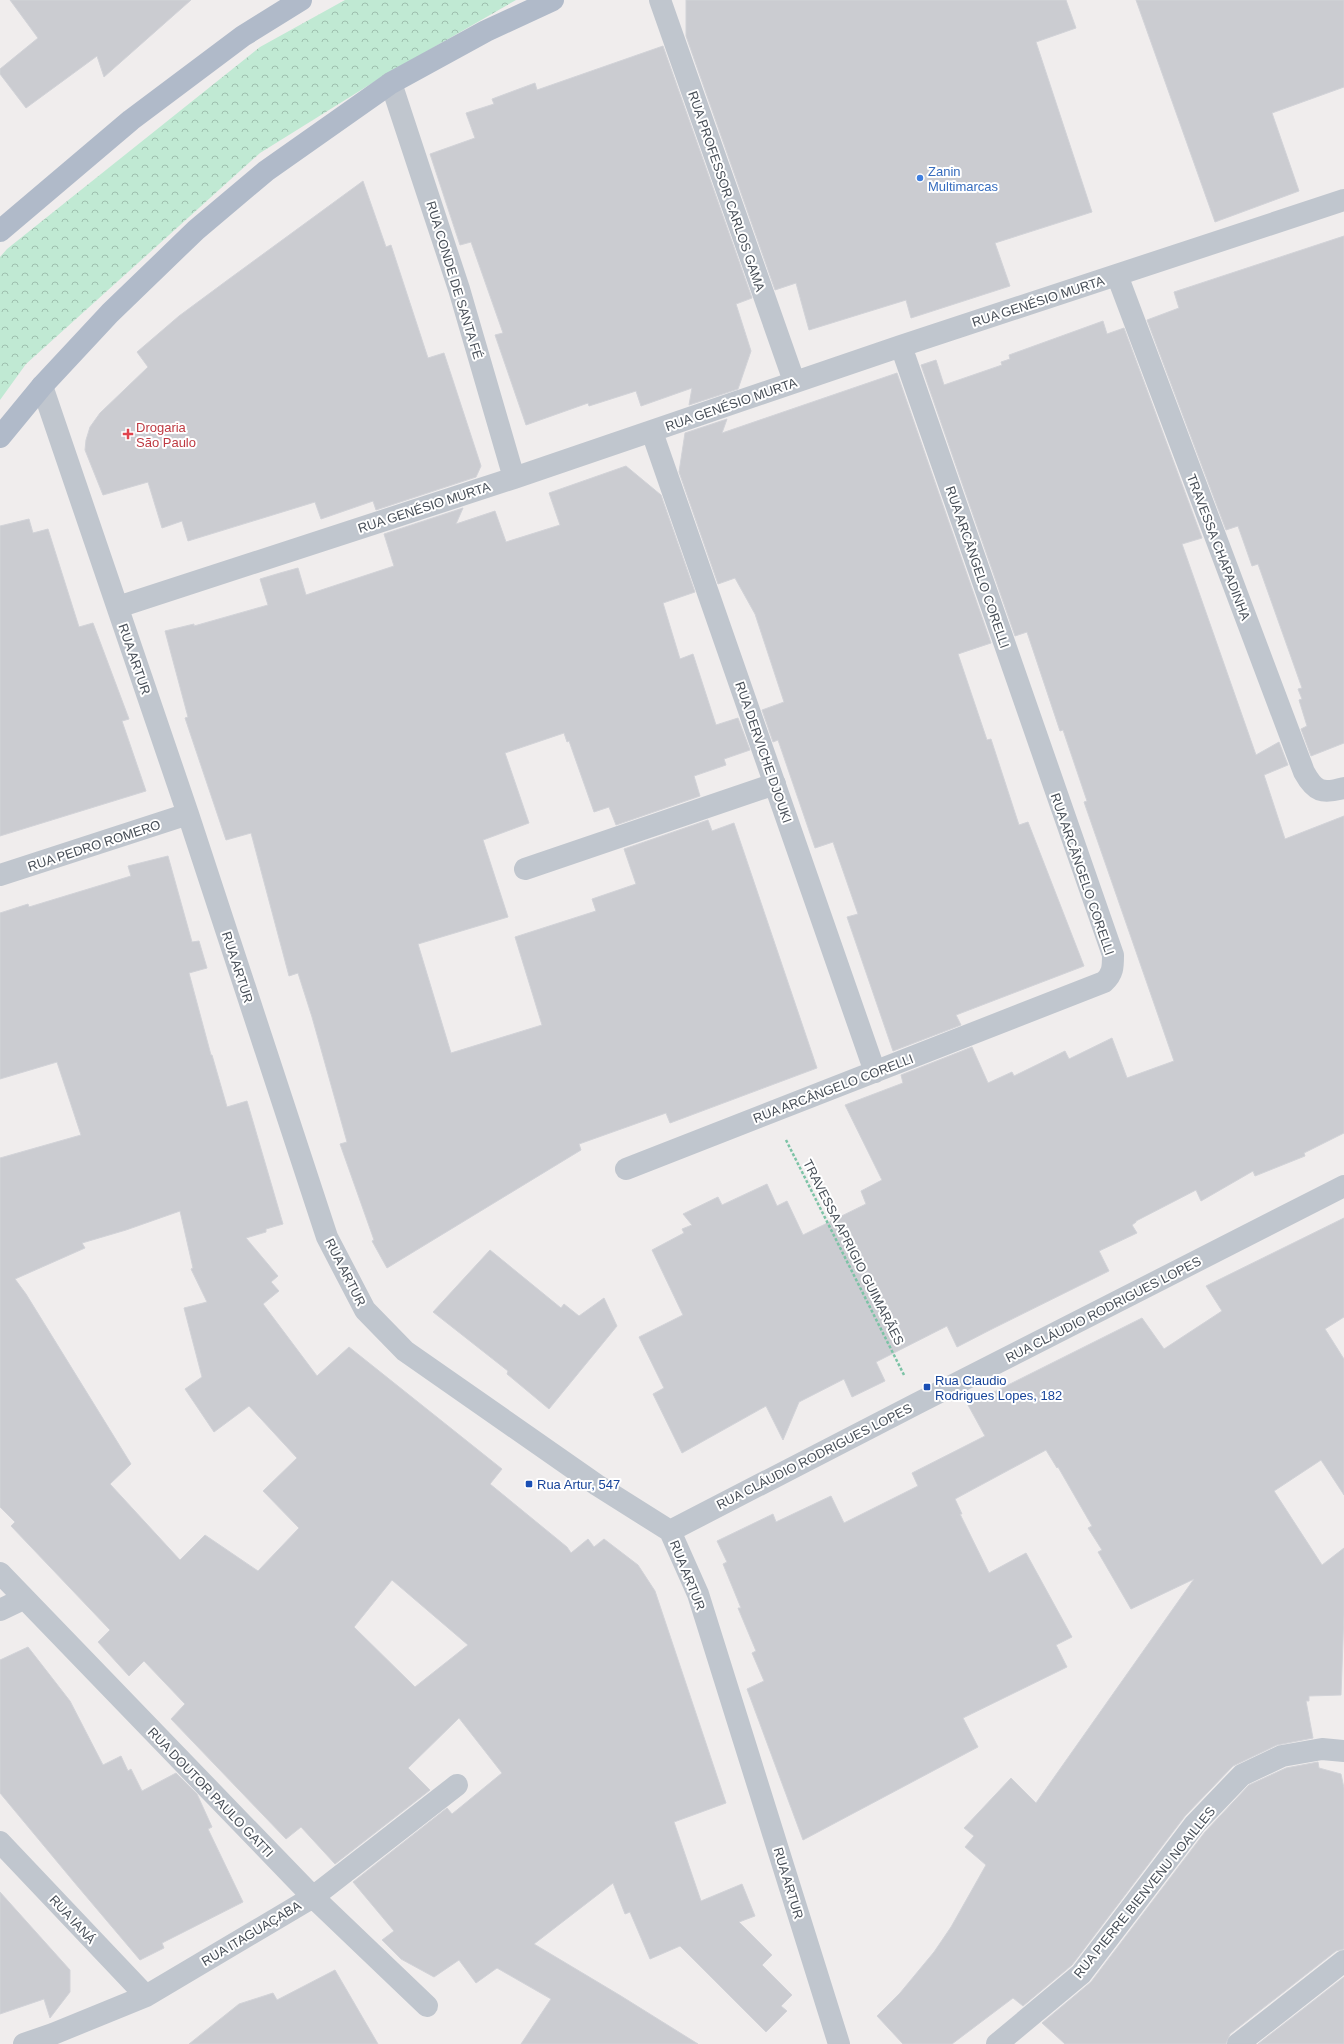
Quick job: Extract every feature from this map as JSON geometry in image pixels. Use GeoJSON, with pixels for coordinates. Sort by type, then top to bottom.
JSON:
{"type":"FeatureCollection","features":[{"type":"Feature","properties":{"kind":"main road"},"geometry":{"type":"LineString","coordinates":[[0,231],[131,120],[243,36],[301,0]]}},
{"type":"Feature","properties":{"kind":"main road"},"geometry":{"type":"LineString","coordinates":[[0,437],[42,386],[110,313],[196,230],[266,171],[391,83],[486,30],[554,0]]}},
{"type":"Feature","properties":{"kind":"street","name":"RUA PROFESSOR CARLOS GAMA"},"geometry":{"type":"LineString","coordinates":[[660,0],[794,381]]}},
{"type":"Feature","properties":{"kind":"street","name":"RUA CONDE DE SANTA FÉ"},"geometry":{"type":"LineString","coordinates":[[391,83],[459,289],[514,478]]}},
{"type":"Feature","properties":{"kind":"street","name":"RUA GENÉSIO MURTA"},"geometry":{"type":"LineString","coordinates":[[118,608],[652,432],[794,381],[1344,200]]}},
{"type":"Feature","properties":{"kind":"street","name":"TRAVESSA CHAPADINHA"},"geometry":{"type":"LineString","coordinates":[[1117,275],[1304,772],[1312,786],[1321,790],[1331,792],[1344,788]]}},
{"type":"Feature","properties":{"kind":"street","name":"RUA ARCÂNGELO CORELLI"},"geometry":{"type":"LineString","coordinates":[[626,1169],[1104,982],[1111,976],[1113,955],[901,346]]}},
{"type":"Feature","properties":{"kind":"street","name":"RUA ARTUR"},"geometry":{"type":"LineString","coordinates":[[42,386],[188,814],[327,1237],[365,1310],[405,1351],[597,1485],[670,1532],[698,1594],[839,2044]]}},
{"type":"Feature","properties":{"kind":"street","name":"RUA DERVICHE DJOUKI"},"geometry":{"type":"LineString","coordinates":[[652,432],[875,1072]]}},
{"type":"Feature","properties":{"kind":"street"},"geometry":{"type":"LineString","coordinates":[[525,869],[775,784]]}},
{"type":"Feature","properties":{"kind":"street","name":"RUA PEDRO ROMERO"},"geometry":{"type":"LineString","coordinates":[[0,875],[188,814]]}},
{"type":"Feature","properties":{"kind":"street","name":"RUA CLÁUDIO RODRIGUES LOPES"},"geometry":{"type":"LineString","coordinates":[[670,1532],[918,1403],[1344,1186]]}},
{"type":"Feature","properties":{"kind":"street","name":"RUA DOUTOR PAULO GATTI"},"geometry":{"type":"LineString","coordinates":[[0,1573],[23,1599],[313,1897],[427,2006]]}},
{"type":"Feature","properties":{"kind":"street"},"geometry":{"type":"LineString","coordinates":[[0,1610],[23,1599]]}},
{"type":"Feature","properties":{"kind":"street","name":"RUA PIERRE BIENVENU NOAILLES"},"geometry":{"type":"LineString","coordinates":[[997,2044],[1081,1974],[1195,1824],[1242,1775],[1282,1756],[1322,1749],[1344,1751]]}},
{"type":"Feature","properties":{"kind":"street","name":"RUA ITAGUAÇABA"},"geometry":{"type":"LineString","coordinates":[[24,2044],[53,2034],[146,1996],[313,1897],[457,1785]]}},
{"type":"Feature","properties":{"kind":"street","name":"RUA IANÁ"},"geometry":{"type":"LineString","coordinates":[[0,1842],[146,1996]]}},
{"type":"Feature","properties":{"kind":"street"},"geometry":{"type":"LineString","coordinates":[[1245,2042],[1344,1961]]}},
{"type":"Feature","properties":{"kind":"path","name":"TRAVESSA APRIGIO GUIMARÃES"},"geometry":{"type":"LineString","coordinates":[[772,1111],[918,1403]]}},
{"type":"Feature","properties":{"kind":"green space"},"geometry":{"type":"Polygon","coordinates":[[[345,0],[516,0],[382,77],[260,153],[26,364],[0,400],[0,257],[7,249],[260,47],[345,0]]]}},
{"type":"Feature","properties":{"kind":"building"},"geometry":{"type":"Polygon","coordinates":[[[10,0],[191,0],[104,77],[97,56],[26,108],[0,74],[0,69],[38,38],[10,0]]]}},
{"type":"Feature","properties":{"kind":"building"},"geometry":{"type":"Polygon","coordinates":[[[686,0],[1066,0],[1076,28],[1036,42],[1092,212],[995,243],[1010,286],[911,318],[906,300],[809,330],[796,283],[775,290],[686,36],[686,0]]]}},
{"type":"Feature","properties":{"kind":"building"},"geometry":{"type":"Polygon","coordinates":[[[1136,0],[1344,0],[1344,87],[1272,113],[1299,191],[1215,222],[1136,0]]]}},
{"type":"Feature","properties":{"kind":"building"},"geometry":{"type":"Polygon","coordinates":[[[663,46],[752,298],[736,304],[751,351],[738,389],[689,405],[692,388],[641,406],[636,391],[589,406],[588,403],[526,425],[495,335],[503,333],[471,242],[460,245],[430,154],[475,138],[466,113],[494,104],[492,99],[535,83],[537,90],[663,46]]]}},
{"type":"Feature","properties":{"kind":"building"},"geometry":{"type":"Polygon","coordinates":[[[363,181],[386,247],[391,245],[428,358],[444,353],[481,466],[476,477],[376,510],[373,501],[321,519],[315,502],[188,541],[182,521],[162,528],[148,482],[103,495],[85,450],[86,440],[90,427],[100,413],[148,367],[137,352],[179,316],[363,181]]]}},
{"type":"Feature","properties":{"kind":"building"},"geometry":{"type":"Polygon","coordinates":[[[1344,236],[1344,743],[1311,756],[1301,729],[1307,726],[1299,700],[1302,699],[1298,689],[1302,688],[1258,564],[1252,566],[1238,526],[1226,530],[1147,320],[1179,308],[1174,292],[1344,236]]]}},
{"type":"Feature","properties":{"kind":"building"},"geometry":{"type":"Polygon","coordinates":[[[1103,321],[1107,334],[1124,328],[1202,538],[1182,544],[1256,755],[1279,742],[1288,765],[1264,775],[1285,839],[1344,816],[1344,1133],[1304,1153],[1305,1156],[1255,1176],[1253,1171],[1201,1201],[1196,1190],[1136,1221],[1132,1225],[1137,1233],[1099,1251],[1109,1271],[957,1347],[947,1326],[876,1362],[885,1381],[852,1397],[844,1379],[799,1402],[783,1440],[766,1406],[682,1453],[653,1394],[664,1388],[639,1337],[683,1315],[652,1250],[684,1233],[682,1229],[692,1225],[683,1214],[718,1197],[722,1205],[767,1184],[777,1206],[787,1201],[803,1235],[866,1204],[861,1191],[882,1180],[845,1105],[903,1083],[901,1075],[972,1047],[988,1083],[1012,1072],[1014,1076],[1065,1051],[1069,1059],[1112,1038],[1127,1078],[1174,1061],[1084,802],[1087,801],[1063,730],[1060,731],[1027,632],[1015,636],[921,365],[936,360],[944,385],[1002,365],[1001,362],[1010,359],[1009,355],[1103,321]]]}},
{"type":"Feature","properties":{"kind":"building"},"geometry":{"type":"Polygon","coordinates":[[[897,373],[991,643],[958,654],[987,740],[991,739],[1019,825],[1028,822],[1084,966],[956,1015],[961,1025],[893,1051],[847,917],[858,914],[833,842],[815,848],[778,740],[773,742],[762,710],[784,702],[755,614],[735,578],[718,584],[679,472],[685,433],[727,419],[722,433],[897,373]]]}},
{"type":"Feature","properties":{"kind":"building"},"geometry":{"type":"Polygon","coordinates":[[[626,466],[661,495],[695,592],[663,603],[680,659],[693,654],[716,725],[738,718],[750,750],[724,759],[726,765],[694,776],[700,796],[616,825],[609,807],[594,812],[569,741],[567,742],[564,733],[505,753],[529,823],[483,840],[508,917],[418,944],[451,1053],[542,1025],[515,937],[596,911],[592,899],[636,884],[624,849],[708,820],[712,831],[734,823],[817,1068],[670,1123],[666,1113],[579,1144],[581,1150],[387,1268],[372,1241],[374,1240],[340,1144],[347,1142],[312,1017],[298,973],[289,976],[251,833],[226,840],[185,718],[188,717],[165,631],[194,624],[194,626],[268,605],[260,579],[280,573],[298,568],[306,595],[394,566],[384,534],[463,508],[456,524],[495,511],[506,542],[560,525],[549,493],[626,466]]]}},
{"type":"Feature","properties":{"kind":"building"},"geometry":{"type":"Polygon","coordinates":[[[29,519],[33,533],[48,529],[79,627],[93,623],[129,719],[122,721],[146,791],[0,836],[0,526],[29,519]]]}},
{"type":"Feature","properties":{"kind":"building"},"geometry":{"type":"Polygon","coordinates":[[[168,856],[192,942],[199,941],[207,968],[189,973],[211,1055],[227,1107],[247,1101],[283,1224],[266,1229],[266,1232],[246,1238],[278,1276],[271,1282],[279,1291],[263,1304],[317,1376],[349,1347],[502,1469],[490,1484],[567,1547],[571,1553],[588,1539],[594,1547],[604,1539],[638,1565],[655,1591],[726,1803],[674,1822],[701,1901],[742,1884],[755,1916],[739,1922],[772,1955],[762,1965],[792,1995],[781,2006],[787,2011],[766,2032],[680,1946],[650,1959],[630,1912],[625,1914],[613,1883],[534,1944],[698,2044],[521,2044],[551,1999],[497,1968],[476,1983],[459,1960],[434,1977],[401,1959],[382,1940],[394,1931],[353,1882],[447,1808],[452,1814],[502,1773],[459,1718],[408,1768],[430,1790],[335,1864],[301,1827],[286,1839],[171,1719],[185,1704],[144,1661],[129,1676],[98,1642],[110,1630],[11,1526],[15,1522],[0,1507],[0,1158],[81,1135],[57,1062],[0,1079],[0,913],[28,904],[29,907],[131,876],[128,866],[168,856]],[[180,1211],[126,1230],[82,1243],[85,1248],[15,1279],[26,1294],[131,1464],[110,1484],[180,1560],[205,1535],[258,1571],[299,1528],[263,1491],[297,1458],[249,1406],[214,1432],[185,1389],[202,1377],[184,1308],[207,1302],[191,1269],[193,1268],[180,1211]],[[392,1580],[354,1627],[415,1687],[468,1645],[392,1580]]]}},
{"type":"Feature","properties":{"kind":"building"},"geometry":{"type":"Polygon","coordinates":[[[1344,1218],[1344,1317],[1325,1329],[1344,1359],[1344,1495],[1321,1460],[1274,1491],[1322,1565],[1344,1548],[1344,1614],[1341,1695],[1309,1696],[1309,1701],[1306,1701],[1313,1738],[1277,1745],[1233,1766],[1185,1816],[1072,1965],[1023,2006],[1013,1998],[952,2044],[903,2044],[877,2016],[900,1993],[934,1952],[951,1927],[986,1865],[965,1847],[974,1836],[964,1828],[1011,1778],[1036,1803],[1194,1579],[1131,1609],[1098,1552],[1102,1550],[1088,1528],[1092,1526],[1058,1467],[1057,1468],[1046,1450],[955,1499],[962,1514],[960,1514],[989,1573],[1026,1553],[1072,1637],[1056,1645],[1067,1667],[963,1718],[978,1747],[803,1840],[747,1689],[764,1681],[752,1653],[756,1651],[738,1608],[741,1608],[723,1564],[727,1562],[717,1541],[773,1514],[776,1522],[831,1496],[844,1523],[918,1486],[912,1473],[985,1436],[968,1405],[1142,1318],[1164,1349],[1222,1311],[1206,1286],[1344,1218]]]}},
{"type":"Feature","properties":{"kind":"building"},"geometry":{"type":"Polygon","coordinates":[[[490,1250],[561,1308],[564,1304],[579,1316],[604,1298],[617,1326],[549,1409],[507,1374],[508,1371],[433,1312],[490,1250]]]}},
{"type":"Feature","properties":{"kind":"building"},"geometry":{"type":"Polygon","coordinates":[[[28,1647],[70,1701],[103,1765],[121,1756],[128,1771],[131,1769],[142,1791],[176,1773],[197,1794],[212,1827],[208,1829],[243,1902],[162,1943],[164,1948],[140,1960],[74,1882],[0,1793],[0,1660],[28,1647]]]}},
{"type":"Feature","properties":{"kind":"building"},"geometry":{"type":"Polygon","coordinates":[[[1318,1762],[1319,1768],[1341,1774],[1344,1788],[1344,1949],[1336,1951],[1230,2034],[1226,2044],[1065,2044],[1042,2023],[1091,1982],[1205,1832],[1249,1785],[1286,1768],[1318,1762]]]}},
{"type":"Feature","properties":{"kind":"building"},"geometry":{"type":"Polygon","coordinates":[[[0,1892],[70,1970],[70,1992],[50,2018],[44,1999],[0,2014],[0,1892]]]}},
{"type":"Feature","properties":{"kind":"building"},"geometry":{"type":"Polygon","coordinates":[[[335,1970],[378,2044],[189,2044],[239,2004],[273,1993],[277,2000],[335,1970]]]}},
{"type":"Feature","properties":{"kind":"building"},"geometry":{"type":"Polygon","coordinates":[[[1344,1977],[1344,2044],[1258,2044],[1344,1977]]]}},
{"type":"Feature","properties":{"kind":"place","name":"Zanin Multimarcas"},"geometry":{"type":"Point","coordinates":[920,178]}},
{"type":"Feature","properties":{"kind":"place","name":"Drogaria São Paulo"},"geometry":{"type":"Point","coordinates":[128,434]}},
{"type":"Feature","properties":{"kind":"place","name":"Rua Claudio Rodrigues Lopes, 182"},"geometry":{"type":"Point","coordinates":[927,1387]}},
{"type":"Feature","properties":{"kind":"place","name":"Rua Artur, 547"},"geometry":{"type":"Point","coordinates":[529,1484]}}]}
